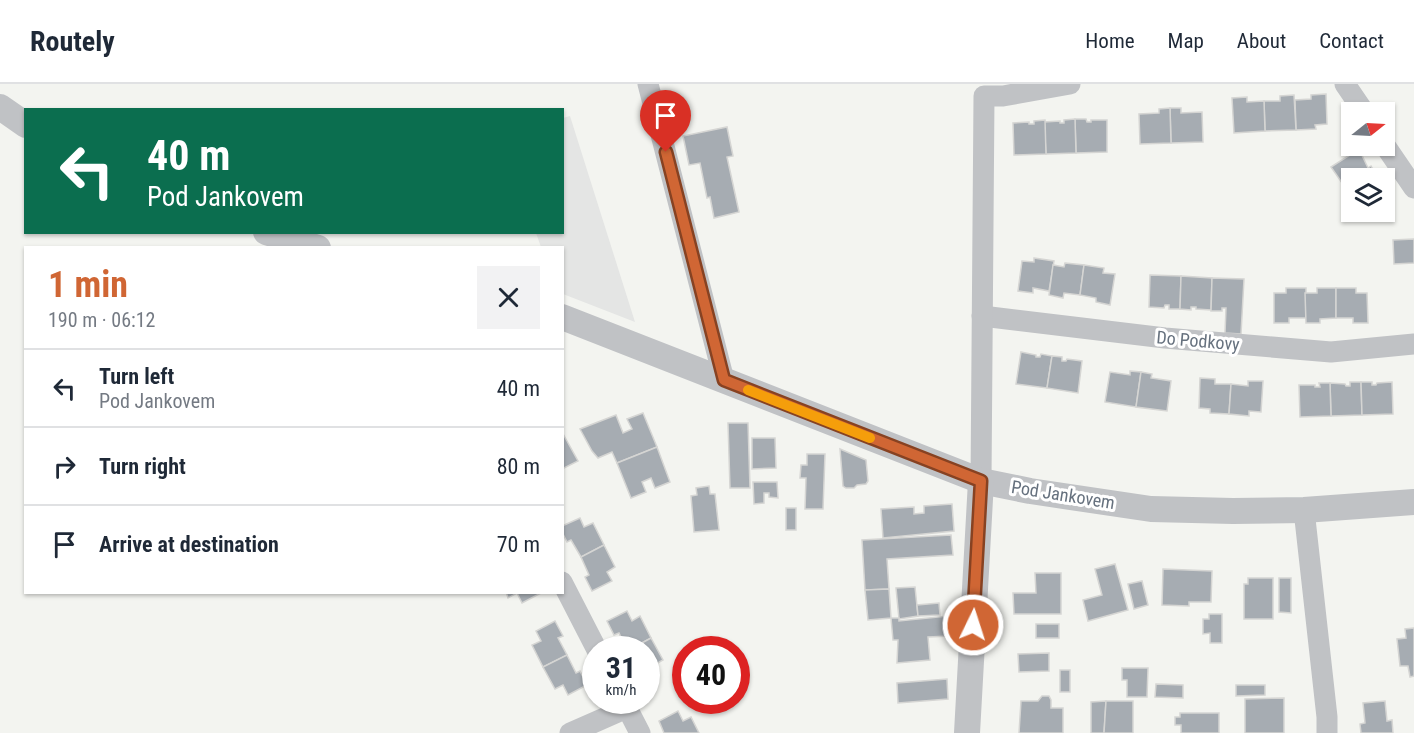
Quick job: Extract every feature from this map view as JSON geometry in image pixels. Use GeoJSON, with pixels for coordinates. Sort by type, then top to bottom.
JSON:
{"type":"FeatureCollection","features":[{"type":"Feature","properties":{"kind":"street"},"geometry":{"type":"LineString","coordinates":[[648,84],[724,380]]}},
{"type":"Feature","properties":{"kind":"street"},"geometry":{"type":"LineString","coordinates":[[967,733],[981,481],[984,96],[1003,96],[1070,84]]}},
{"type":"Feature","properties":{"kind":"street"},"geometry":{"type":"LineString","coordinates":[[1345,84],[1357,102]]}},
{"type":"Feature","properties":{"kind":"street"},"geometry":{"type":"LineString","coordinates":[[0,107],[24,125]]}},
{"type":"Feature","properties":{"kind":"street"},"geometry":{"type":"LineString","coordinates":[[1392,156],[1414,188]]}},
{"type":"Feature","properties":{"kind":"street"},"geometry":{"type":"LineString","coordinates":[[272,234],[312,246]]}},
{"type":"Feature","properties":{"kind":"street","name":"Do Podkovy"},"geometry":{"type":"LineString","coordinates":[[982,316],[1165,338],[1331,352],[1414,344]]}},
{"type":"Feature","properties":{"kind":"street","name":"Pod Jankovem"},"geometry":{"type":"LineString","coordinates":[[564,318],[981,481],[1030,491],[1151,509],[1304,510],[1414,502]]}},
{"type":"Feature","properties":{"kind":"street"},"geometry":{"type":"LineString","coordinates":[[1304,510],[1327,733]]}},
{"type":"Feature","properties":{"kind":"street"},"geometry":{"type":"LineString","coordinates":[[564,586],[590,636]]}},
{"type":"Feature","properties":{"kind":"street"},"geometry":{"type":"LineString","coordinates":[[570,733],[606,714]]}},
{"type":"Feature","properties":{"kind":"street"},"geometry":{"type":"LineString","coordinates":[[630,714],[640,733]]}},
{"type":"Feature","properties":{"kind":"shaded area"},"geometry":{"type":"Polygon","coordinates":[[[570,116],[635,322],[564,294],[564,246],[541,246],[536,234],[564,234],[564,118],[570,116]]]}},
{"type":"Feature","properties":{"kind":"building"},"geometry":{"type":"Polygon","coordinates":[[[1326,94],[1327,124],[1315,125],[1316,129],[1296,130],[1295,100],[1311,99],[1311,95],[1326,94]]]}},
{"type":"Feature","properties":{"kind":"building"},"geometry":{"type":"Polygon","coordinates":[[[1294,95],[1296,130],[1265,131],[1264,101],[1280,101],[1280,96],[1294,95]]]}},
{"type":"Feature","properties":{"kind":"building"},"geometry":{"type":"Polygon","coordinates":[[[1247,97],[1247,102],[1264,101],[1265,131],[1234,133],[1232,98],[1247,97]]]}},
{"type":"Feature","properties":{"kind":"building"},"geometry":{"type":"Polygon","coordinates":[[[1170,108],[1181,108],[1181,113],[1202,112],[1203,142],[1171,143],[1170,108]]]}},
{"type":"Feature","properties":{"kind":"building"},"geometry":{"type":"Polygon","coordinates":[[[1170,108],[1171,143],[1140,144],[1139,114],[1159,113],[1159,109],[1170,108]]]}},
{"type":"Feature","properties":{"kind":"building"},"geometry":{"type":"Polygon","coordinates":[[[1075,119],[1086,119],[1087,122],[1107,120],[1107,152],[1076,153],[1075,119]]]}},
{"type":"Feature","properties":{"kind":"building"},"geometry":{"type":"Polygon","coordinates":[[[1075,119],[1076,153],[1046,154],[1044,122],[1064,123],[1064,120],[1075,119]]]}},
{"type":"Feature","properties":{"kind":"building"},"geometry":{"type":"Polygon","coordinates":[[[1045,120],[1046,154],[1014,155],[1013,123],[1034,124],[1034,121],[1045,120]]]}},
{"type":"Feature","properties":{"kind":"building"},"geometry":{"type":"Polygon","coordinates":[[[727,127],[733,156],[727,157],[739,212],[714,218],[710,197],[707,198],[700,163],[689,165],[683,136],[727,127]]]}},
{"type":"Feature","properties":{"kind":"building"},"geometry":{"type":"Polygon","coordinates":[[[1348,156],[1362,156],[1368,168],[1341,168],[1341,181],[1331,167],[1348,156]]]}},
{"type":"Feature","properties":{"kind":"building"},"geometry":{"type":"Polygon","coordinates":[[[1414,239],[1414,263],[1394,264],[1393,240],[1414,239]]]}},
{"type":"Feature","properties":{"kind":"building"},"geometry":{"type":"Polygon","coordinates":[[[1034,258],[1054,261],[1049,291],[1033,288],[1033,293],[1018,291],[1022,261],[1034,262],[1034,258]]]}},
{"type":"Feature","properties":{"kind":"building"},"geometry":{"type":"Polygon","coordinates":[[[1065,263],[1084,265],[1080,295],[1064,293],[1063,298],[1049,295],[1053,265],[1064,267],[1065,263]]]}},
{"type":"Feature","properties":{"kind":"building"},"geometry":{"type":"Polygon","coordinates":[[[1084,265],[1104,268],[1103,273],[1115,274],[1110,305],[1096,302],[1096,298],[1080,295],[1084,265]]]}},
{"type":"Feature","properties":{"kind":"building"},"geometry":{"type":"Polygon","coordinates":[[[1150,275],[1181,276],[1180,309],[1169,309],[1169,305],[1165,305],[1164,308],[1149,307],[1150,275]]]}},
{"type":"Feature","properties":{"kind":"building"},"geometry":{"type":"Polygon","coordinates":[[[1181,276],[1212,278],[1211,310],[1196,309],[1196,307],[1191,307],[1191,310],[1180,309],[1181,276]]]}},
{"type":"Feature","properties":{"kind":"building"},"geometry":{"type":"Polygon","coordinates":[[[1212,278],[1244,279],[1241,334],[1225,333],[1226,308],[1222,308],[1222,311],[1211,311],[1212,278]]]}},
{"type":"Feature","properties":{"kind":"building"},"geometry":{"type":"Polygon","coordinates":[[[1286,288],[1306,288],[1306,318],[1289,318],[1289,323],[1274,323],[1274,293],[1286,293],[1286,288]]]}},
{"type":"Feature","properties":{"kind":"building"},"geometry":{"type":"Polygon","coordinates":[[[1317,288],[1336,288],[1336,318],[1320,319],[1320,323],[1306,323],[1305,293],[1317,293],[1317,288]]]}},
{"type":"Feature","properties":{"kind":"building"},"geometry":{"type":"Polygon","coordinates":[[[1336,288],[1356,288],[1356,293],[1367,293],[1368,323],[1353,323],[1353,318],[1336,318],[1336,288]]]}},
{"type":"Feature","properties":{"kind":"building"},"geometry":{"type":"Polygon","coordinates":[[[1021,352],[1036,355],[1036,357],[1040,357],[1041,354],[1052,356],[1047,388],[1016,384],[1021,352]]]}},
{"type":"Feature","properties":{"kind":"building"},"geometry":{"type":"Polygon","coordinates":[[[1052,356],[1062,357],[1062,361],[1067,359],[1082,361],[1078,393],[1047,388],[1052,356]]]}},
{"type":"Feature","properties":{"kind":"building"},"geometry":{"type":"Polygon","coordinates":[[[1130,371],[1141,372],[1136,407],[1105,402],[1110,372],[1130,375],[1130,371]]]}},
{"type":"Feature","properties":{"kind":"building"},"geometry":{"type":"Polygon","coordinates":[[[1141,372],[1152,374],[1151,378],[1171,381],[1167,411],[1136,407],[1141,372]]]}},
{"type":"Feature","properties":{"kind":"building"},"geometry":{"type":"Polygon","coordinates":[[[1200,378],[1215,379],[1215,384],[1231,384],[1229,414],[1210,413],[1210,409],[1199,408],[1200,378]]]}},
{"type":"Feature","properties":{"kind":"building"},"geometry":{"type":"Polygon","coordinates":[[[1248,381],[1263,381],[1261,412],[1249,411],[1249,416],[1229,414],[1231,384],[1248,386],[1248,381]]]}},
{"type":"Feature","properties":{"kind":"building"},"geometry":{"type":"Polygon","coordinates":[[[1350,382],[1361,382],[1362,415],[1331,416],[1330,383],[1350,386],[1350,382]]]}},
{"type":"Feature","properties":{"kind":"building"},"geometry":{"type":"Polygon","coordinates":[[[1361,382],[1372,382],[1372,385],[1376,385],[1392,382],[1393,414],[1362,415],[1361,382]]]}},
{"type":"Feature","properties":{"kind":"building"},"geometry":{"type":"Polygon","coordinates":[[[1319,383],[1330,383],[1331,416],[1300,417],[1299,385],[1320,387],[1319,383]]]}},
{"type":"Feature","properties":{"kind":"building"},"geometry":{"type":"Polygon","coordinates":[[[643,413],[657,447],[617,463],[612,452],[598,458],[580,429],[616,415],[623,433],[632,429],[627,419],[643,413]]]}},
{"type":"Feature","properties":{"kind":"building"},"geometry":{"type":"Polygon","coordinates":[[[728,423],[748,423],[750,488],[730,488],[728,423]]]}},
{"type":"Feature","properties":{"kind":"building"},"geometry":{"type":"Polygon","coordinates":[[[564,436],[578,461],[564,468],[564,436]]]}},
{"type":"Feature","properties":{"kind":"building"},"geometry":{"type":"Polygon","coordinates":[[[752,438],[775,438],[776,468],[752,469],[752,438]]]}},
{"type":"Feature","properties":{"kind":"building"},"geometry":{"type":"Polygon","coordinates":[[[657,447],[670,482],[655,488],[651,478],[642,482],[646,492],[631,498],[617,463],[657,447]]]}},
{"type":"Feature","properties":{"kind":"building"},"geometry":{"type":"Polygon","coordinates":[[[840,449],[866,460],[868,481],[866,484],[857,485],[854,488],[843,486],[840,449]]]}},
{"type":"Feature","properties":{"kind":"building"},"geometry":{"type":"Polygon","coordinates":[[[807,454],[825,454],[823,509],[805,509],[806,478],[800,478],[801,465],[807,465],[807,454]]]}},
{"type":"Feature","properties":{"kind":"building"},"geometry":{"type":"Polygon","coordinates":[[[753,482],[777,482],[778,498],[769,497],[769,493],[764,493],[764,503],[754,504],[753,482]]]}},
{"type":"Feature","properties":{"kind":"building"},"geometry":{"type":"Polygon","coordinates":[[[709,486],[710,494],[715,494],[719,530],[694,532],[691,496],[697,495],[696,488],[709,486]]]}},
{"type":"Feature","properties":{"kind":"building"},"geometry":{"type":"Polygon","coordinates":[[[952,504],[954,531],[883,538],[881,509],[914,507],[914,514],[924,513],[924,506],[952,504]]]}},
{"type":"Feature","properties":{"kind":"building"},"geometry":{"type":"Polygon","coordinates":[[[786,508],[796,508],[796,530],[786,530],[786,508]]]}},
{"type":"Feature","properties":{"kind":"building"},"geometry":{"type":"Polygon","coordinates":[[[580,518],[584,527],[593,523],[604,545],[581,557],[571,540],[567,542],[564,536],[564,525],[580,518]]]}},
{"type":"Feature","properties":{"kind":"building"},"geometry":{"type":"Polygon","coordinates":[[[951,535],[953,555],[887,559],[889,589],[865,590],[862,540],[951,535]]]}},
{"type":"Feature","properties":{"kind":"building"},"geometry":{"type":"Polygon","coordinates":[[[604,545],[615,567],[607,572],[612,581],[592,591],[585,577],[589,575],[581,557],[604,545]]]}},
{"type":"Feature","properties":{"kind":"building"},"geometry":{"type":"Polygon","coordinates":[[[1115,564],[1128,610],[1088,621],[1083,600],[1102,595],[1095,569],[1115,564]]]}},
{"type":"Feature","properties":{"kind":"building"},"geometry":{"type":"Polygon","coordinates":[[[1163,569],[1212,571],[1211,602],[1189,602],[1189,606],[1162,605],[1163,569]]]}},
{"type":"Feature","properties":{"kind":"building"},"geometry":{"type":"Polygon","coordinates":[[[1035,573],[1061,573],[1061,614],[1014,614],[1013,593],[1036,593],[1035,573]]]}},
{"type":"Feature","properties":{"kind":"building"},"geometry":{"type":"Polygon","coordinates":[[[1248,578],[1273,578],[1273,619],[1244,619],[1244,584],[1248,584],[1248,578]]]}},
{"type":"Feature","properties":{"kind":"building"},"geometry":{"type":"Polygon","coordinates":[[[1279,578],[1291,578],[1291,613],[1279,612],[1279,578]]]}},
{"type":"Feature","properties":{"kind":"building"},"geometry":{"type":"Polygon","coordinates":[[[1142,581],[1148,605],[1134,609],[1128,584],[1142,581]]]}},
{"type":"Feature","properties":{"kind":"building"},"geometry":{"type":"Polygon","coordinates":[[[915,587],[918,616],[899,619],[896,588],[915,587]]]}},
{"type":"Feature","properties":{"kind":"building"},"geometry":{"type":"Polygon","coordinates":[[[889,589],[891,618],[868,620],[865,590],[889,589]]]}},
{"type":"Feature","properties":{"kind":"building"},"geometry":{"type":"Polygon","coordinates":[[[518,594],[539,594],[522,603],[518,594]]]}},
{"type":"Feature","properties":{"kind":"building"},"geometry":{"type":"Polygon","coordinates":[[[939,603],[940,615],[918,616],[917,605],[939,603]]]}},
{"type":"Feature","properties":{"kind":"building"},"geometry":{"type":"Polygon","coordinates":[[[627,611],[632,621],[640,616],[650,636],[620,636],[619,633],[614,635],[607,621],[627,611]]]}},
{"type":"Feature","properties":{"kind":"building"},"geometry":{"type":"Polygon","coordinates":[[[1209,614],[1222,614],[1222,643],[1210,643],[1210,633],[1203,634],[1203,619],[1209,619],[1209,614]]]}},
{"type":"Feature","properties":{"kind":"building"},"geometry":{"type":"Polygon","coordinates":[[[948,616],[950,636],[928,637],[930,660],[897,663],[898,640],[893,640],[891,618],[899,618],[899,621],[948,616]]]}},
{"type":"Feature","properties":{"kind":"building"},"geometry":{"type":"Polygon","coordinates":[[[555,621],[563,636],[558,638],[567,655],[543,667],[532,645],[541,641],[536,631],[555,621]]]}},
{"type":"Feature","properties":{"kind":"building"},"geometry":{"type":"Polygon","coordinates":[[[1036,624],[1059,624],[1059,638],[1036,638],[1036,624]]]}},
{"type":"Feature","properties":{"kind":"building"},"geometry":{"type":"Polygon","coordinates":[[[1414,628],[1414,676],[1410,677],[1408,666],[1400,666],[1397,639],[1406,638],[1405,629],[1414,628]]]}},
{"type":"Feature","properties":{"kind":"building"},"geometry":{"type":"Polygon","coordinates":[[[1049,653],[1049,671],[1019,672],[1018,654],[1049,653]]]}},
{"type":"Feature","properties":{"kind":"building"},"geometry":{"type":"Polygon","coordinates":[[[567,655],[576,673],[580,671],[582,675],[582,688],[568,695],[563,685],[555,689],[543,667],[567,655]]]}},
{"type":"Feature","properties":{"kind":"building"},"geometry":{"type":"Polygon","coordinates":[[[1122,668],[1148,668],[1147,697],[1127,697],[1127,680],[1122,680],[1122,668]]]}},
{"type":"Feature","properties":{"kind":"building"},"geometry":{"type":"Polygon","coordinates":[[[1060,670],[1070,670],[1070,692],[1060,692],[1060,670]]]}},
{"type":"Feature","properties":{"kind":"building"},"geometry":{"type":"Polygon","coordinates":[[[947,679],[948,699],[898,703],[897,683],[947,679]]]}},
{"type":"Feature","properties":{"kind":"building"},"geometry":{"type":"Polygon","coordinates":[[[1156,684],[1183,685],[1183,698],[1155,697],[1156,684]]]}},
{"type":"Feature","properties":{"kind":"building"},"geometry":{"type":"Polygon","coordinates":[[[1236,685],[1265,685],[1265,695],[1236,696],[1236,685]]]}},
{"type":"Feature","properties":{"kind":"building"},"geometry":{"type":"Polygon","coordinates":[[[1042,696],[1049,696],[1051,708],[1063,708],[1063,733],[1019,733],[1021,701],[1038,701],[1042,696]]]}},
{"type":"Feature","properties":{"kind":"building"},"geometry":{"type":"Polygon","coordinates":[[[1284,698],[1284,733],[1245,733],[1245,699],[1284,698]]]}},
{"type":"Feature","properties":{"kind":"building"},"geometry":{"type":"Polygon","coordinates":[[[1106,701],[1104,733],[1091,733],[1091,702],[1106,701]]]}},
{"type":"Feature","properties":{"kind":"building"},"geometry":{"type":"Polygon","coordinates":[[[1106,701],[1133,701],[1133,733],[1104,733],[1106,701]]]}},
{"type":"Feature","properties":{"kind":"building"},"geometry":{"type":"Polygon","coordinates":[[[1385,701],[1387,721],[1392,720],[1393,733],[1361,733],[1360,724],[1365,723],[1363,703],[1385,701]]]}},
{"type":"Feature","properties":{"kind":"building"},"geometry":{"type":"Polygon","coordinates":[[[1180,713],[1219,713],[1219,733],[1181,733],[1181,725],[1175,725],[1175,717],[1180,717],[1180,713]]]}},
{"type":"Feature","properties":{"kind":"building"},"geometry":{"type":"Polygon","coordinates":[[[672,714],[680,714],[683,721],[691,717],[699,733],[664,733],[659,721],[672,714]]]}},
{"type":"Feature","properties":{"kind":"slow traffic"},"geometry":{"type":"LineString","coordinates":[[748,390],[870,438]]}},
{"type":"Feature","properties":{"kind":"route"},"geometry":{"type":"LineString","coordinates":[[666,152],[724,380],[981,481],[973,625]]}}]}
